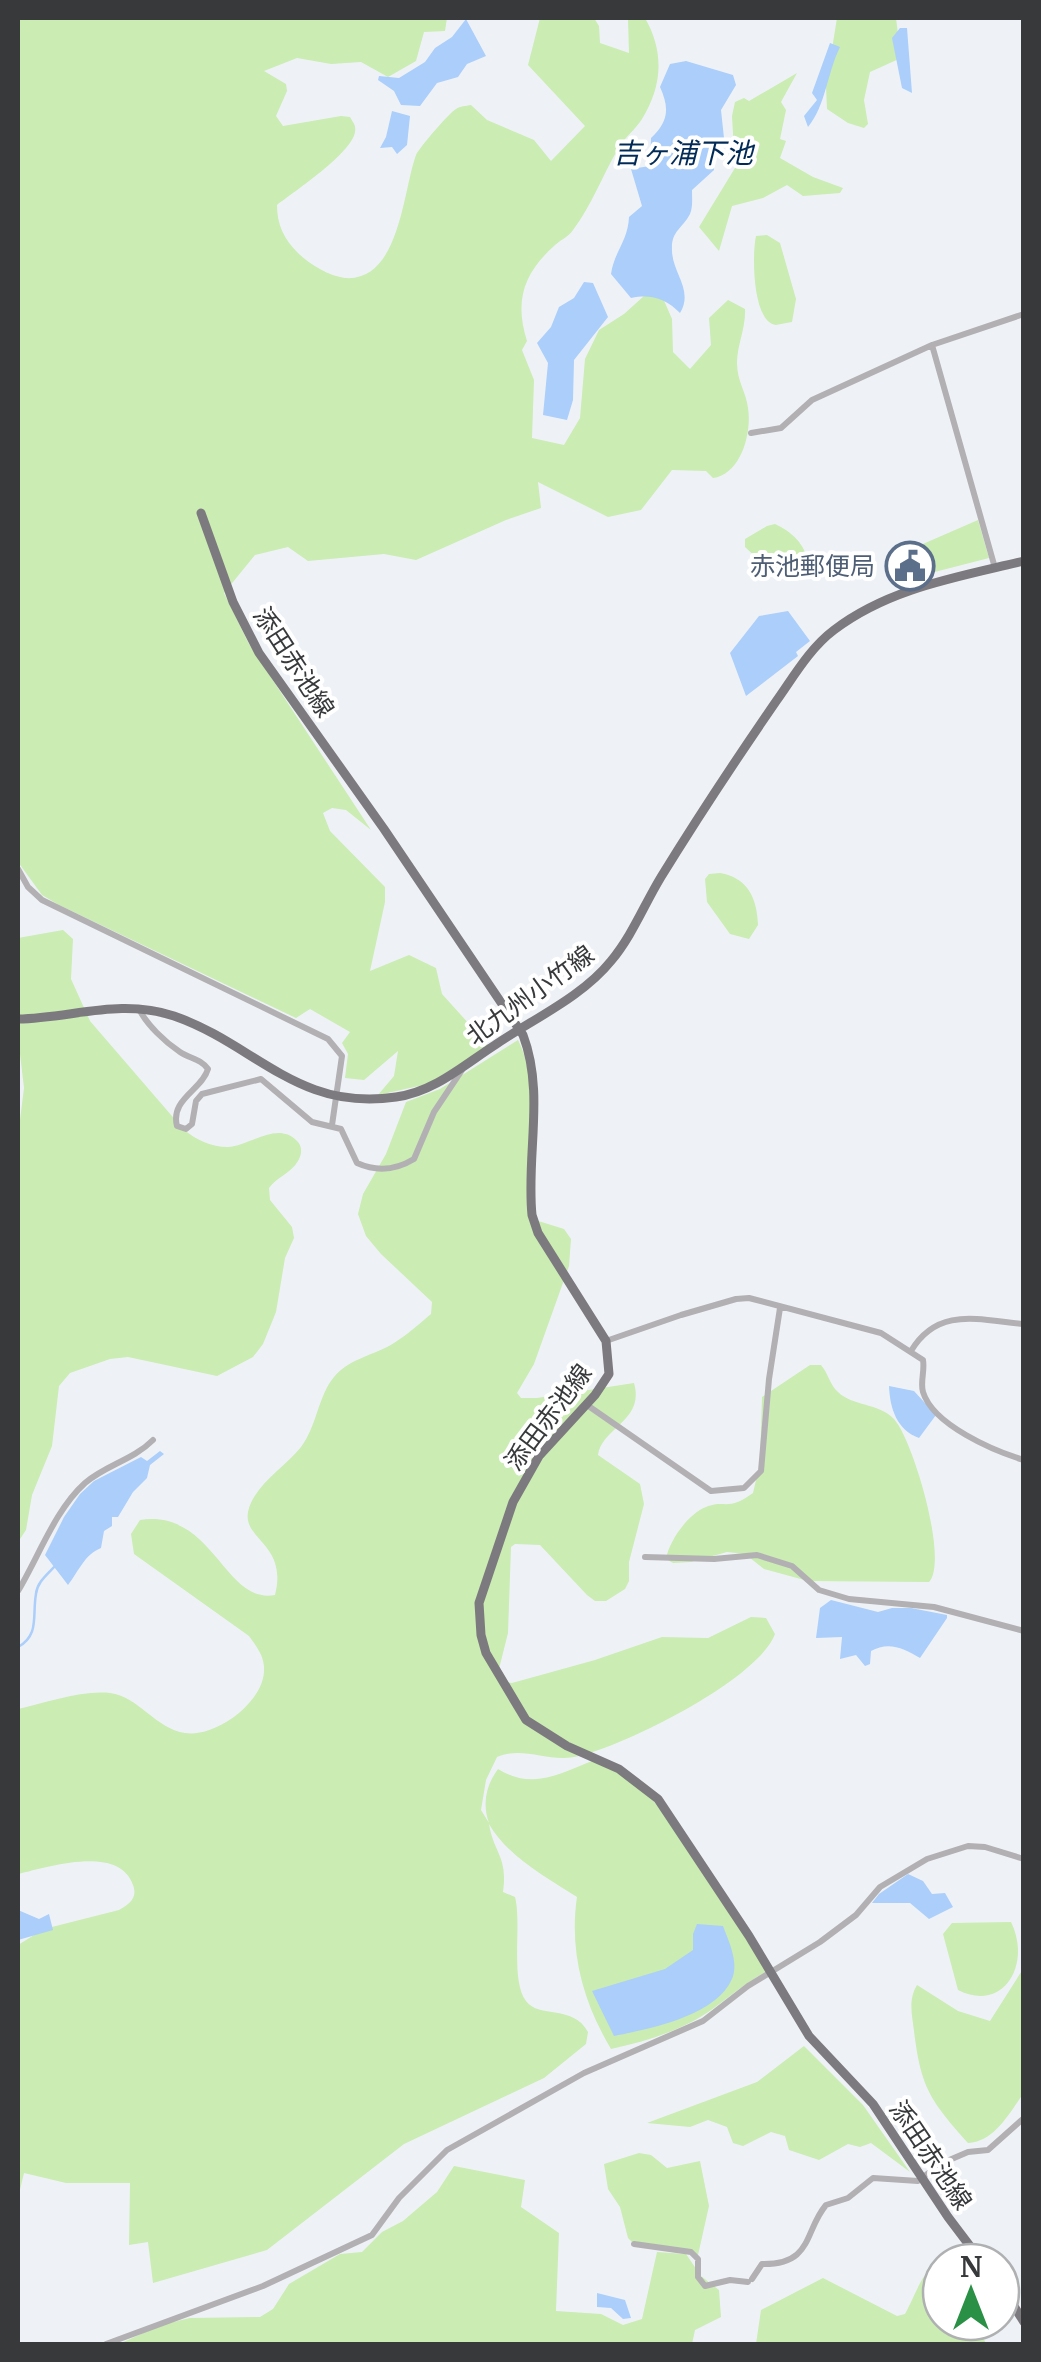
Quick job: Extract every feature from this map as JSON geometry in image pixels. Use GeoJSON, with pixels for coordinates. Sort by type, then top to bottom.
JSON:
{"type":"FeatureCollection","features":[{"type":"Feature","properties":{"kind":"main road","name":"添田赤池線"},"geometry":{"type":"LineString","coordinates":[[201,513],[233,602],[259,653],[519,1030],[530,1055],[534,1083],[532,1215],[563,1275],[606,1341],[608,1374],[539,1456],[513,1502],[479,1603],[480,1635],[486,1653],[526,1720],[567,1746],[619,1769],[658,1799],[749,1936],[809,2036],[873,2104],[967,2242]]}},
{"type":"Feature","properties":{"kind":"main road","name":"北九州小竹線"},"geometry":{"type":"LineString","coordinates":[[18,1020],[97,1008],[138,1008],[186,1021],[293,1081],[337,1096],[399,1097],[433,1085],[594,979],[616,955],[682,843],[823,639],[885,599],[1024,561]]}},
{"type":"Feature","properties":{"kind":"street"},"geometry":{"type":"LineString","coordinates":[[750,434],[777,430],[812,400],[932,345],[1024,314]]}},
{"type":"Feature","properties":{"kind":"street"},"geometry":{"type":"LineString","coordinates":[[932,345],[995,568]]}},
{"type":"Feature","properties":{"kind":"street"},"geometry":{"type":"LineString","coordinates":[[18,870],[42,900],[328,1038],[342,1056],[332,1125]]}},
{"type":"Feature","properties":{"kind":"street"},"geometry":{"type":"LineString","coordinates":[[138,1008],[144,1020],[166,1040],[208,1069],[206,1077],[185,1096],[175,1116],[177,1126],[186,1129],[192,1124],[196,1101],[202,1094],[256,1079],[266,1082],[312,1122],[332,1125],[344,1133],[354,1159],[362,1166],[390,1169],[419,1152],[434,1112],[463,1068]]}},
{"type":"Feature","properties":{"kind":"street"},"geometry":{"type":"LineString","coordinates":[[606,1341],[749,1298],[881,1332],[911,1351],[925,1366],[922,1383],[926,1398],[951,1426],[1001,1453],[1024,1460]]}},
{"type":"Feature","properties":{"kind":"street"},"geometry":{"type":"LineString","coordinates":[[586,1404],[711,1491],[744,1488],[752,1482],[763,1461],[768,1380],[780,1308]]}},
{"type":"Feature","properties":{"kind":"street"},"geometry":{"type":"LineString","coordinates":[[911,1351],[925,1332],[939,1322],[954,1319],[1024,1324]]}},
{"type":"Feature","properties":{"kind":"street"},"geometry":{"type":"LineString","coordinates":[[18,1591],[76,1492],[153,1440]]}},
{"type":"Feature","properties":{"kind":"street"},"geometry":{"type":"LineString","coordinates":[[644,1557],[767,1557],[792,1566],[819,1590],[850,1599],[934,1606],[1024,1631]]}},
{"type":"Feature","properties":{"kind":"street"},"geometry":{"type":"LineString","coordinates":[[106,2344],[250,2292],[372,2235],[400,2198],[447,2150],[584,2073],[690,2029],[769,1972],[820,1942],[856,1915],[880,1887],[926,1859],[968,1846],[985,1847],[1024,1860]]}},
{"type":"Feature","properties":{"kind":"street"},"geometry":{"type":"LineString","coordinates":[[634,2244],[691,2252],[698,2259],[698,2277],[705,2286],[730,2280],[750,2281],[762,2264],[779,2263],[808,2244],[826,2205],[848,2198],[878,2176],[922,2179],[940,2164],[968,2152],[988,2150],[1024,2118]]}},
{"type":"Feature","properties":{"kind":"green space"},"geometry":{"type":"Polygon","coordinates":[[[18,18],[447,18],[445,31],[424,32],[416,61],[388,77],[361,62],[331,64],[297,58],[264,71],[286,84],[287,91],[276,116],[283,126],[341,116],[350,117],[354,125],[352,141],[344,150],[277,205],[280,225],[293,248],[320,269],[345,278],[363,275],[388,250],[416,155],[456,109],[471,105],[487,120],[534,140],[551,161],[585,126],[528,65],[540,18],[594,18],[600,43],[629,53],[628,18],[645,18],[656,43],[659,68],[649,106],[618,149],[580,220],[544,255],[524,288],[522,313],[527,341],[522,350],[534,380],[532,438],[564,445],[580,418],[585,359],[599,330],[659,289],[672,319],[673,352],[690,369],[711,345],[709,318],[728,300],[745,309],[737,363],[749,418],[746,440],[731,469],[713,478],[706,471],[672,470],[641,510],[608,517],[538,482],[541,508],[416,560],[384,554],[308,561],[288,547],[255,555],[224,593],[249,644],[371,830],[346,810],[332,808],[323,813],[330,831],[385,887],[370,971],[409,955],[436,968],[442,994],[489,1046],[428,1084],[378,1095],[394,1076],[398,1051],[364,1080],[345,1078],[348,1054],[342,1043],[350,1032],[310,1009],[296,1018],[59,905],[42,895],[18,862],[18,18]]]}},
{"type":"Feature","properties":{"kind":"green space"},"geometry":{"type":"Polygon","coordinates":[[[837,18],[896,18],[901,58],[870,72],[864,100],[868,124],[864,128],[827,109],[826,86],[837,18]]]}},
{"type":"Feature","properties":{"kind":"green space"},"geometry":{"type":"Polygon","coordinates":[[[797,73],[781,102],[786,110],[780,139],[786,141],[780,158],[843,188],[840,193],[803,196],[787,185],[763,198],[732,206],[719,251],[699,227],[735,168],[735,102],[744,98],[749,101],[797,73]]]}},
{"type":"Feature","properties":{"kind":"green space"},"geometry":{"type":"Polygon","coordinates":[[[767,235],[780,243],[796,299],[792,322],[776,325],[768,321],[758,300],[754,271],[756,236],[767,235]]]}},
{"type":"Feature","properties":{"kind":"green space"},"geometry":{"type":"Polygon","coordinates":[[[978,520],[989,558],[923,575],[916,547],[978,520]]]}},
{"type":"Feature","properties":{"kind":"green space"},"geometry":{"type":"Polygon","coordinates":[[[775,524],[803,548],[806,564],[796,579],[774,574],[745,547],[745,539],[775,524]]]}},
{"type":"Feature","properties":{"kind":"green space"},"geometry":{"type":"Polygon","coordinates":[[[709,874],[738,879],[753,898],[758,925],[749,939],[730,934],[707,902],[705,879],[709,874]]]}},
{"type":"Feature","properties":{"kind":"green space"},"geometry":{"type":"Polygon","coordinates":[[[63,930],[73,939],[71,979],[90,1021],[184,1130],[205,1142],[228,1147],[280,1133],[296,1140],[301,1153],[295,1165],[269,1188],[270,1200],[292,1227],[294,1238],[285,1258],[276,1312],[263,1344],[253,1357],[217,1376],[128,1357],[70,1373],[59,1386],[52,1446],[32,1495],[26,1530],[18,1542],[18,1136],[24,1088],[18,1037],[18,938],[63,930]]]}},
{"type":"Feature","properties":{"kind":"green space"},"geometry":{"type":"Polygon","coordinates":[[[518,1040],[532,1102],[532,1219],[564,1229],[571,1239],[569,1266],[534,1364],[517,1393],[521,1398],[537,1398],[634,1383],[634,1406],[601,1445],[598,1455],[640,1484],[644,1504],[629,1562],[629,1581],[625,1589],[606,1601],[595,1601],[587,1595],[540,1545],[511,1547],[508,1633],[499,1669],[503,1682],[512,1683],[595,1660],[662,1637],[708,1638],[751,1617],[766,1618],[775,1634],[763,1652],[716,1691],[623,1740],[574,1757],[516,1753],[497,1757],[486,1780],[481,1810],[489,1823],[486,1795],[498,1769],[523,1779],[546,1778],[595,1760],[614,1770],[640,1788],[662,1811],[733,1914],[766,1972],[678,2029],[611,2049],[580,1976],[575,1937],[577,1897],[517,1856],[489,1824],[502,1863],[503,1892],[515,1897],[521,1992],[539,2010],[582,2023],[588,2032],[586,2044],[544,2078],[404,2144],[267,2250],[153,2283],[148,2242],[129,2245],[130,2183],[66,2183],[24,2173],[18,2198],[18,1945],[44,1929],[119,1910],[134,1894],[125,1872],[98,1862],[64,1864],[18,1874],[18,1709],[76,1695],[110,1693],[129,1700],[175,1730],[197,1733],[223,1724],[255,1695],[262,1683],[264,1666],[249,1636],[134,1554],[131,1534],[140,1520],[165,1520],[185,1528],[243,1586],[258,1594],[275,1595],[276,1564],[248,1522],[251,1503],[263,1485],[301,1447],[334,1377],[347,1365],[399,1340],[431,1314],[432,1302],[366,1236],[358,1214],[363,1194],[386,1154],[406,1102],[440,1089],[518,1040]]]}},
{"type":"Feature","properties":{"kind":"green space"},"geometry":{"type":"Polygon","coordinates":[[[810,1365],[821,1365],[838,1392],[888,1414],[902,1431],[919,1474],[932,1527],[934,1570],[929,1582],[808,1581],[764,1569],[745,1554],[727,1552],[691,1562],[673,1563],[666,1559],[675,1536],[693,1516],[706,1507],[732,1504],[753,1493],[760,1463],[762,1397],[810,1365]]]}},
{"type":"Feature","properties":{"kind":"green space"},"geometry":{"type":"Polygon","coordinates":[[[1011,1922],[1018,1954],[1009,1981],[988,1995],[958,1990],[943,1934],[952,1923],[1011,1922]]]}},
{"type":"Feature","properties":{"kind":"green space"},"geometry":{"type":"Polygon","coordinates":[[[1023,1969],[1023,2094],[993,2132],[968,2143],[936,2104],[924,2080],[912,1996],[917,1985],[958,2011],[990,2021],[1023,1969]]]}},
{"type":"Feature","properties":{"kind":"green space"},"geometry":{"type":"Polygon","coordinates":[[[804,2046],[863,2105],[910,2172],[871,2143],[860,2147],[848,2144],[819,2160],[789,2150],[785,2136],[771,2132],[743,2146],[733,2143],[727,2127],[708,2120],[690,2127],[647,2123],[757,2082],[804,2046]]]}},
{"type":"Feature","properties":{"kind":"green space"},"geometry":{"type":"Polygon","coordinates":[[[639,2153],[651,2155],[667,2168],[700,2161],[709,2206],[698,2255],[634,2244],[628,2238],[620,2207],[608,2189],[604,2164],[639,2153]]]}},
{"type":"Feature","properties":{"kind":"green space"},"geometry":{"type":"Polygon","coordinates":[[[454,2166],[525,2180],[521,2207],[559,2233],[556,2311],[601,2314],[623,2325],[642,2319],[657,2252],[686,2254],[701,2276],[719,2290],[721,2317],[695,2330],[692,2344],[119,2344],[161,2325],[190,2318],[260,2317],[273,2309],[289,2284],[340,2254],[362,2252],[382,2232],[403,2221],[437,2192],[454,2166]]]}},
{"type":"Feature","properties":{"kind":"green space"},"geometry":{"type":"Polygon","coordinates":[[[823,2278],[897,2316],[905,2314],[921,2283],[921,2342],[986,2344],[756,2344],[761,2310],[823,2278]]]}},
{"type":"Feature","properties":{"kind":"water"},"geometry":{"type":"Polygon","coordinates":[[[466,19],[486,56],[467,64],[458,77],[437,83],[420,106],[401,105],[394,91],[378,80],[379,76],[399,78],[425,62],[466,19]]]}},
{"type":"Feature","properties":{"kind":"water"},"geometry":{"type":"Polygon","coordinates":[[[900,28],[907,28],[912,93],[902,88],[892,38],[900,28]]]}},
{"type":"Feature","properties":{"kind":"water"},"geometry":{"type":"Polygon","coordinates":[[[830,43],[840,47],[819,109],[808,127],[804,116],[817,100],[812,93],[830,43]]]}},
{"type":"Feature","properties":{"kind":"water","name":"吉ヶ浦下池"},"geometry":{"type":"Polygon","coordinates":[[[686,61],[733,75],[736,85],[721,110],[724,138],[714,150],[714,170],[692,190],[690,214],[673,238],[673,258],[685,297],[680,313],[657,298],[631,298],[611,274],[629,217],[642,206],[631,169],[650,166],[651,138],[666,115],[660,87],[670,64],[686,61]]]}},
{"type":"Feature","properties":{"kind":"water"},"geometry":{"type":"Polygon","coordinates":[[[392,111],[410,116],[407,145],[397,154],[392,147],[380,148],[392,111]]]}},
{"type":"Feature","properties":{"kind":"water"},"geometry":{"type":"Polygon","coordinates":[[[584,282],[593,283],[608,317],[574,360],[573,400],[567,420],[543,415],[548,363],[537,343],[551,327],[559,307],[574,298],[584,282]]]}},
{"type":"Feature","properties":{"kind":"water"},"geometry":{"type":"Polygon","coordinates":[[[788,611],[810,641],[796,652],[798,656],[746,696],[730,653],[759,616],[788,611]]]}},
{"type":"Feature","properties":{"kind":"water"},"geometry":{"type":"Polygon","coordinates":[[[889,1386],[914,1391],[936,1415],[919,1438],[905,1430],[896,1418],[889,1386]]]}},
{"type":"Feature","properties":{"kind":"water"},"geometry":{"type":"Polygon","coordinates":[[[160,1451],[164,1454],[150,1465],[147,1478],[118,1517],[112,1517],[112,1526],[104,1531],[101,1548],[86,1559],[68,1585],[45,1555],[64,1517],[94,1481],[141,1457],[147,1461],[160,1451]]]}},
{"type":"Feature","properties":{"kind":"water"},"geometry":{"type":"Polygon","coordinates":[[[831,1600],[878,1612],[911,1608],[947,1618],[920,1658],[884,1646],[871,1651],[870,1664],[865,1666],[856,1655],[840,1659],[842,1637],[816,1638],[820,1608],[831,1600]]]}},
{"type":"Feature","properties":{"kind":"water"},"geometry":{"type":"Polygon","coordinates":[[[908,1874],[923,1881],[932,1894],[945,1893],[953,1907],[929,1919],[910,1903],[872,1903],[908,1874]]]}},
{"type":"Feature","properties":{"kind":"water"},"geometry":{"type":"Polygon","coordinates":[[[18,1910],[39,1919],[49,1914],[53,1930],[18,1940],[18,1910]]]}},
{"type":"Feature","properties":{"kind":"water"},"geometry":{"type":"Polygon","coordinates":[[[697,1924],[723,1926],[734,1966],[724,1992],[712,2003],[680,2019],[614,2036],[592,1991],[665,1969],[693,1950],[697,1924]]]}},
{"type":"Feature","properties":{"kind":"water"},"geometry":{"type":"Polygon","coordinates":[[[597,2293],[625,2300],[631,2318],[623,2319],[611,2308],[597,2307],[597,2293]]]}},
{"type":"Feature","properties":{"kind":"waterway"},"geometry":{"type":"LineString","coordinates":[[18,1647],[30,1637],[38,1586],[55,1566]]}},
{"type":"Feature","properties":{"kind":"place","name":"赤池郵便局"},"geometry":{"type":"Point","coordinates":[910,566]}}]}
